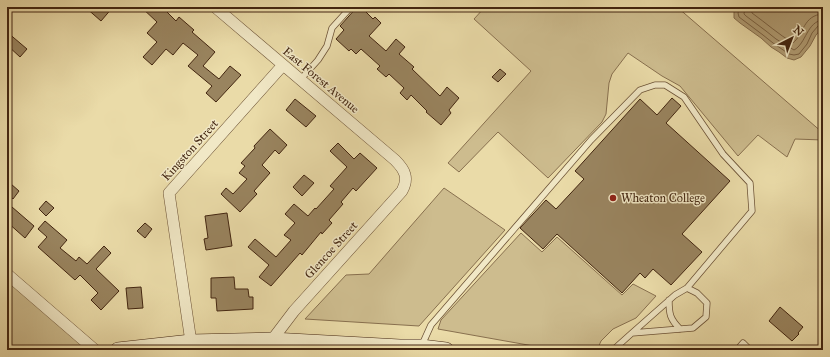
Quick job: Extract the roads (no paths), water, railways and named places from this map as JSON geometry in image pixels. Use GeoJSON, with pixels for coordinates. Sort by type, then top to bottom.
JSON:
{"type":"FeatureCollection","features":[{"type":"Feature","properties":{"kind":"street","name":"East Forest Avenue"},"geometry":{"type":"LineString","coordinates":[[215,7],[395,160],[405,175]]}},
{"type":"Feature","properties":{"kind":"street","name":"Kingston Street"},"geometry":{"type":"LineString","coordinates":[[191,342],[169,193],[283,65]]}},
{"type":"Feature","properties":{"kind":"street","name":"Glencoe Street"},"geometry":{"type":"LineString","coordinates":[[272,340],[294,311],[402,191],[406,181],[405,175]]}},
{"type":"Feature","properties":{"kind":"street"},"geometry":{"type":"LineString","coordinates":[[7,274],[95,350]]}},
{"type":"Feature","properties":{"kind":"street"},"geometry":{"type":"LineString","coordinates":[[118,350],[191,342],[272,340],[421,347],[446,350]]}},
{"type":"Feature","properties":{"kind":"lane"},"geometry":{"type":"LineString","coordinates":[[300,80],[318,60],[327,46],[332,28],[351,7]]}},
{"type":"Feature","properties":{"kind":"lane"},"geometry":{"type":"LineString","coordinates":[[421,347],[431,325],[591,140],[640,90],[655,85],[665,84],[684,98],[723,154],[750,183],[752,211],[687,288],[675,294],[613,350]]}},
{"type":"Feature","properties":{"kind":"lane"},"geometry":{"type":"LineString","coordinates":[[632,333],[693,328],[706,317],[707,303],[697,293],[687,288]]}},
{"type":"Feature","properties":{"kind":"lane"},"geometry":{"type":"LineString","coordinates":[[669,300],[669,309],[673,321],[680,329]]}},
{"type":"Feature","properties":{"kind":"lane"},"geometry":{"type":"LineString","coordinates":[[737,350],[743,344],[750,350]]}},
{"type":"Feature","properties":{"kind":"water"},"geometry":{"type":"Polygon","coordinates":[[[737,7],[823,7],[823,27],[801,57],[794,60],[787,58],[771,47],[734,18],[734,12],[737,7]]]}},
{"type":"Feature","properties":{"kind":"place","name":"Wheaton College"},"geometry":{"type":"Point","coordinates":[613,198]}}]}
